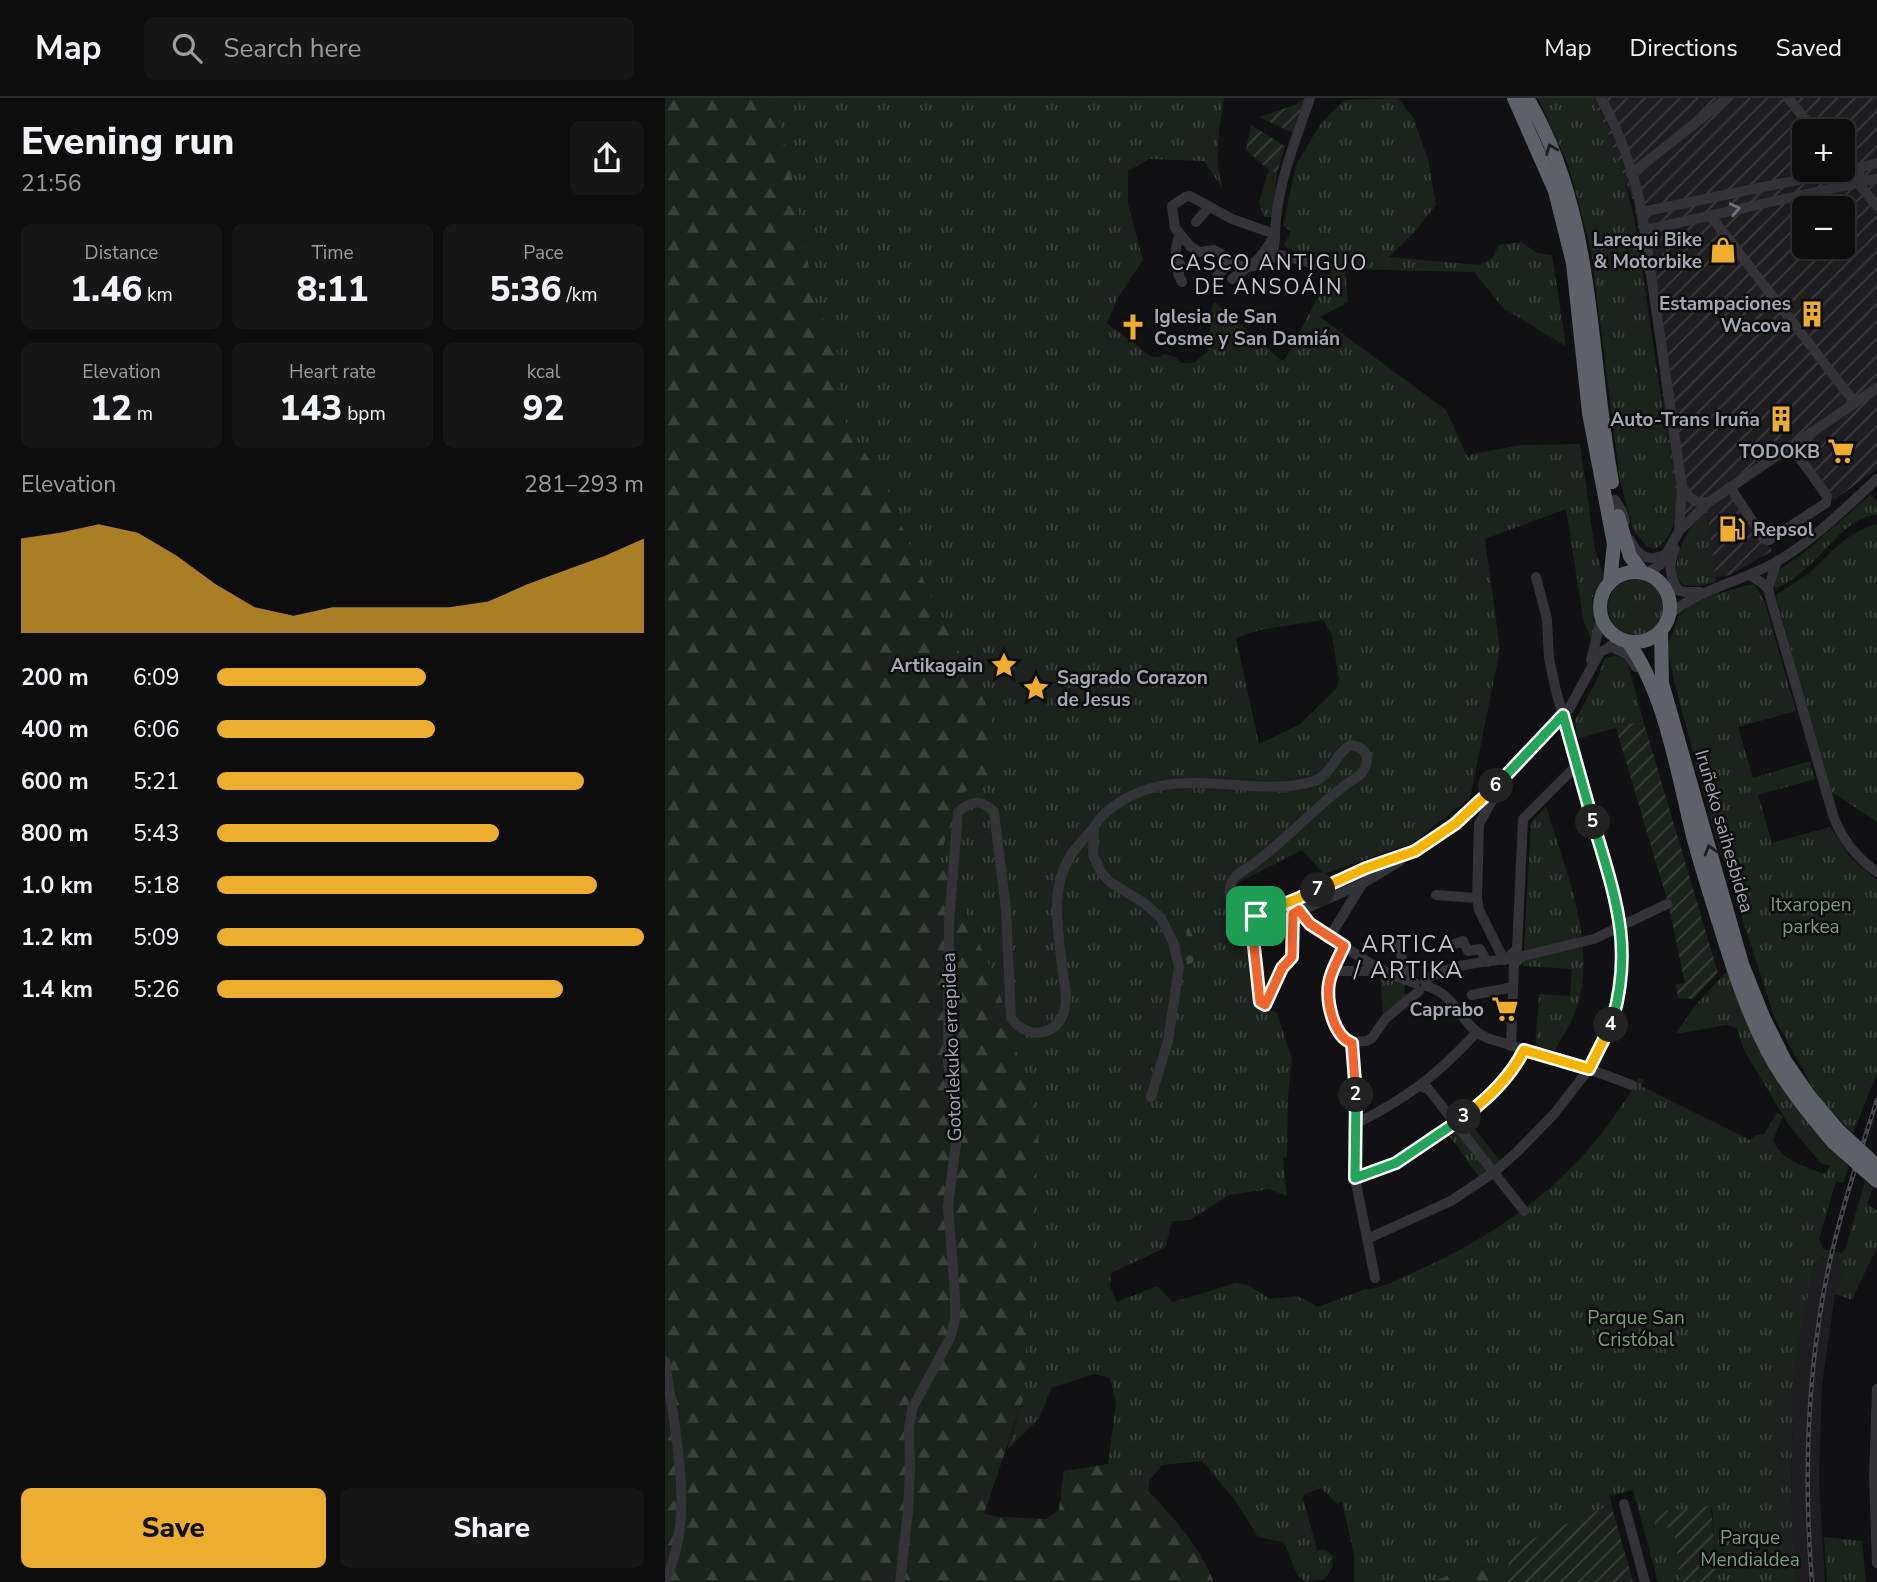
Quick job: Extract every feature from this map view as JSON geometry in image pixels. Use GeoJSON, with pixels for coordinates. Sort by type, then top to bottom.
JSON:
{"type":"FeatureCollection","features":[{"type":"Feature","properties":{"kind":"highway"},"geometry":{"type":"LineString","coordinates":[[1514,98],[1555,191],[1573,263],[1589,413],[1614,544],[1610,582],[1602,598],[1602,616],[1609,631],[1621,643],[1640,643],[1661,631],[1669,615],[1670,605],[1664,586],[1644,573],[1630,572],[1610,582]]}},
{"type":"Feature","properties":{"kind":"highway"},"geometry":{"type":"LineString","coordinates":[[1527,98],[1552,150],[1571,206],[1579,242],[1599,402],[1620,530],[1630,555],[1644,573]]}},
{"type":"Feature","properties":{"kind":"highway","name":"Iruñeko saihesbidea"},"geometry":{"type":"LineString","coordinates":[[1661,631],[1662,683],[1742,964],[1763,1019],[1785,1061],[1836,1137],[1877,1166]]}},
{"type":"Feature","properties":{"kind":"highway","name":"Iruñeko saihesbidea"},"geometry":{"type":"LineString","coordinates":[[1621,643],[1641,660],[1655,696],[1697,851],[1733,968],[1754,1024],[1776,1066],[1802,1105],[1877,1181]]}},
{"type":"Feature","properties":{"kind":"street"},"geometry":{"type":"LineString","coordinates":[[1269,260],[1276,238],[1279,197],[1287,163],[1310,98]]}},
{"type":"Feature","properties":{"kind":"street"},"geometry":{"type":"LineString","coordinates":[[1601,98],[1632,174],[1642,212],[1682,492],[1693,517]]}},
{"type":"Feature","properties":{"kind":"street"},"geometry":{"type":"LineString","coordinates":[[1632,174],[1727,98]]}},
{"type":"Feature","properties":{"kind":"street"},"geometry":{"type":"LineString","coordinates":[[1788,98],[1805,119]]}},
{"type":"Feature","properties":{"kind":"street"},"geometry":{"type":"LineString","coordinates":[[1855,167],[1877,163]]}},
{"type":"Feature","properties":{"kind":"street"},"geometry":{"type":"LineString","coordinates":[[1645,230],[1877,179]]}},
{"type":"Feature","properties":{"kind":"street"},"geometry":{"type":"LineString","coordinates":[[1642,212],[1792,180]]}},
{"type":"Feature","properties":{"kind":"street"},"geometry":{"type":"LineString","coordinates":[[1854,183],[1877,206]]}},
{"type":"Feature","properties":{"kind":"street"},"geometry":{"type":"LineString","coordinates":[[1182,282],[1178,274],[1181,262],[1176,252],[1179,236],[1172,217],[1172,206],[1190,197],[1276,238],[1282,252],[1280,255]]}},
{"type":"Feature","properties":{"kind":"street"},"geometry":{"type":"LineString","coordinates":[[1196,222],[1209,207]]}},
{"type":"Feature","properties":{"kind":"street"},"geometry":{"type":"LineString","coordinates":[[1709,214],[1856,403]]}},
{"type":"Feature","properties":{"kind":"street"},"geometry":{"type":"LineString","coordinates":[[1179,236],[1199,252],[1214,250],[1239,266],[1262,266],[1280,255],[1319,265]]}},
{"type":"Feature","properties":{"kind":"street"},"geometry":{"type":"LineString","coordinates":[[1232,279],[1262,256],[1276,238]]}},
{"type":"Feature","properties":{"kind":"street"},"geometry":{"type":"LineString","coordinates":[[1217,276],[1232,260]]}},
{"type":"Feature","properties":{"kind":"street"},"geometry":{"type":"LineString","coordinates":[[1644,573],[1660,565],[1679,531],[1709,502],[1877,388]]}},
{"type":"Feature","properties":{"kind":"street"},"geometry":{"type":"LineString","coordinates":[[1730,487],[1764,539],[1769,540],[1825,503],[1827,496],[1791,446]]}},
{"type":"Feature","properties":{"kind":"street"},"geometry":{"type":"LineString","coordinates":[[1669,615],[1686,601],[1704,592],[1749,576],[1777,561],[1807,541],[1877,479]]}},
{"type":"Feature","properties":{"kind":"street"},"geometry":{"type":"LineString","coordinates":[[1682,492],[1696,503],[1709,502]]}},
{"type":"Feature","properties":{"kind":"street"},"geometry":{"type":"LineString","coordinates":[[1679,531],[1682,492]]}},
{"type":"Feature","properties":{"kind":"street"},"geometry":{"type":"LineString","coordinates":[[1615,500],[1622,511],[1632,545],[1640,556],[1653,560],[1668,554]]}},
{"type":"Feature","properties":{"kind":"street"},"geometry":{"type":"LineString","coordinates":[[1679,591],[1670,570],[1672,555],[1693,517]]}},
{"type":"Feature","properties":{"kind":"street"},"geometry":{"type":"LineString","coordinates":[[1768,590],[1777,561]]}},
{"type":"Feature","properties":{"kind":"street"},"geometry":{"type":"LineString","coordinates":[[1749,576],[1768,590],[1840,834],[1852,850],[1877,873]]}},
{"type":"Feature","properties":{"kind":"street"},"geometry":{"type":"LineString","coordinates":[[1367,1239],[1429,1213],[1493,1173],[1517,1152],[1554,1114],[1589,1069],[1607,1036],[1620,994],[1623,948],[1621,925],[1612,884],[1563,715],[1549,657],[1547,620],[1536,577]]}},
{"type":"Feature","properties":{"kind":"street"},"geometry":{"type":"LineString","coordinates":[[1664,586],[1679,591],[1704,592]]}},
{"type":"Feature","properties":{"kind":"street"},"geometry":{"type":"LineString","coordinates":[[1584,682],[1602,616]]}},
{"type":"Feature","properties":{"kind":"street"},"geometry":{"type":"LineString","coordinates":[[1256,916],[1254,946],[1260,1002],[1265,1005],[1282,968],[1292,957],[1293,914],[1362,884],[1455,824],[1505,778],[1563,715],[1575,700],[1597,656],[1621,643]]}},
{"type":"Feature","properties":{"kind":"street"},"geometry":{"type":"LineString","coordinates":[[1151,1097],[1168,1041],[1178,967],[1173,942],[1161,918],[1144,903],[1110,882],[1101,872],[1093,855],[1094,828],[1098,821],[1120,802],[1166,783],[1203,782],[1266,787],[1304,783],[1322,777],[1342,750],[1351,745],[1364,750],[1367,755],[1368,762],[1360,775],[1268,853],[1237,875],[1231,884],[1233,901],[1240,910],[1256,916],[1366,868],[1408,854]]}},
{"type":"Feature","properties":{"kind":"street"},"geometry":{"type":"LineString","coordinates":[[1344,946],[1329,982],[1329,999],[1341,1036],[1352,1043],[1372,1038],[1386,1018],[1418,984],[1430,977],[1461,966],[1504,960],[1513,956],[1517,949],[1523,819],[1576,766]]}},
{"type":"Feature","properties":{"kind":"street"},"geometry":{"type":"LineString","coordinates":[[1504,960],[1479,910],[1477,898],[1479,824],[1505,778]]}},
{"type":"Feature","properties":{"kind":"street","name":"Gotorlekuko errepidea"},"geometry":{"type":"LineString","coordinates":[[900,1582],[908,1511],[909,1428],[912,1409],[950,1338],[955,1320],[948,1206],[957,1136],[949,1061],[949,921],[958,812],[966,805],[986,804],[995,812],[1006,909],[1011,1018],[1024,1031],[1036,1033],[1048,1031],[1058,1024],[1064,1012],[1066,993],[1057,915],[1059,880],[1072,853],[1094,828]]}},
{"type":"Feature","properties":{"kind":"street"},"geometry":{"type":"LineString","coordinates":[[1330,936],[1362,884]]}},
{"type":"Feature","properties":{"kind":"street"},"geometry":{"type":"LineString","coordinates":[[1436,895],[1477,898]]}},
{"type":"Feature","properties":{"kind":"street"},"geometry":{"type":"LineString","coordinates":[[1511,1046],[1514,964],[1523,957],[1594,939],[1667,904]]}},
{"type":"Feature","properties":{"kind":"street"},"geometry":{"type":"LineString","coordinates":[[1299,910],[1310,924],[1381,971],[1434,988],[1450,999],[1476,1033],[1632,1085]]}},
{"type":"Feature","properties":{"kind":"street"},"geometry":{"type":"LineString","coordinates":[[1449,946],[1464,940],[1468,951],[1479,949],[1486,962]]}},
{"type":"Feature","properties":{"kind":"street"},"geometry":{"type":"LineString","coordinates":[[1397,943],[1418,984]]}},
{"type":"Feature","properties":{"kind":"street"},"geometry":{"type":"LineString","coordinates":[[1333,971],[1381,971]]}},
{"type":"Feature","properties":{"kind":"street"},"geometry":{"type":"LineString","coordinates":[[1472,995],[1513,986]]}},
{"type":"Feature","properties":{"kind":"street"},"geometry":{"type":"LineString","coordinates":[[1355,1124],[1390,1107],[1422,1086],[1476,1033]]}},
{"type":"Feature","properties":{"kind":"street"},"geometry":{"type":"LineString","coordinates":[[1352,1043],[1356,1090],[1355,1178],[1375,1278]]}},
{"type":"Feature","properties":{"kind":"street"},"geometry":{"type":"LineString","coordinates":[[1355,1178],[1396,1163],[1455,1124],[1504,1082],[1524,1050]]}},
{"type":"Feature","properties":{"kind":"street"},"geometry":{"type":"LineString","coordinates":[[1422,1086],[1426,1086],[1524,1211]]}},
{"type":"Feature","properties":{"kind":"street"},"geometry":{"type":"LineString","coordinates":[[665,1361],[681,1483],[681,1524],[674,1562],[665,1581]]}},
{"type":"Feature","properties":{"kind":"street"},"geometry":{"type":"LineString","coordinates":[[1877,1391],[1877,1563]]}},
{"type":"Feature","properties":{"kind":"street"},"geometry":{"type":"LineString","coordinates":[[1624,1504],[1645,1582]]}},
{"type":"Feature","properties":{"kind":"shaded area"},"geometry":{"type":"Polygon","coordinates":[[[1592,98],[1877,98],[1877,469],[1834,500],[1791,446],[1730,488],[1772,551],[1730,575],[1715,577],[1707,511],[1679,531],[1654,325],[1634,203],[1592,98]]]}},
{"type":"Feature","properties":{"kind":"shaded area"},"geometry":{"type":"Polygon","coordinates":[[[1822,1256],[1837,1259],[1842,1271],[1835,1294],[1822,1385],[1819,1479],[1825,1582],[1796,1582],[1791,1492],[1794,1369],[1814,1265],[1822,1256]]]}},
{"type":"Feature","properties":{"kind":"green space"},"geometry":{"type":"Polygon","coordinates":[[[665,98],[771,98],[775,105],[789,162],[815,300],[838,355],[837,409],[885,484],[928,591],[984,700],[998,739],[990,782],[959,794],[939,860],[994,975],[1039,1128],[1023,1399],[984,1514],[1046,1519],[1059,1510],[1064,1471],[1120,1462],[1185,1532],[1214,1582],[665,1582],[665,98]]]}},
{"type":"Feature","properties":{"kind":"green space"},"geometry":{"type":"Polygon","coordinates":[[[771,98],[1224,98],[1218,153],[1222,188],[1204,161],[1150,159],[1128,171],[1128,204],[1143,260],[1119,296],[1107,323],[1152,357],[1164,354],[1175,357],[1181,363],[1194,363],[1208,351],[1212,306],[1215,302],[1282,361],[1286,358],[1331,272],[1322,263],[1284,245],[1291,232],[1283,225],[1296,165],[1321,123],[1345,100],[1398,98],[1413,117],[1428,160],[1436,205],[1389,257],[1480,265],[1492,258],[1499,245],[1521,242],[1537,253],[1552,255],[1566,346],[1503,308],[1474,272],[1345,269],[1348,302],[1320,317],[1446,410],[1468,458],[1472,454],[1522,445],[1580,444],[1595,550],[1604,576],[1592,598],[1595,626],[1592,640],[1584,623],[1566,509],[1485,539],[1500,649],[1470,798],[1412,843],[1324,874],[1302,850],[1225,889],[1237,918],[1252,921],[1249,962],[1255,1002],[1277,1013],[1292,1059],[1288,1095],[1287,1157],[1283,1158],[1287,1196],[1269,1189],[1229,1195],[1190,1220],[1172,1221],[1165,1248],[1111,1273],[1110,1287],[1117,1302],[1157,1286],[1173,1302],[1236,1283],[1248,1285],[1270,1299],[1297,1296],[1318,1307],[1365,1289],[1387,1284],[1471,1244],[1529,1205],[1580,1159],[1602,1133],[1638,1078],[1644,1080],[1641,1086],[1750,1140],[1756,1135],[1764,1134],[1777,1113],[1783,1116],[1773,1140],[1777,1147],[1787,1158],[1824,1174],[1830,1166],[1821,1163],[1789,1125],[1744,1050],[1737,1028],[1727,1025],[1675,1034],[1695,1006],[1727,971],[1751,1032],[1819,1135],[1849,1167],[1843,1183],[1836,1181],[1819,1239],[1823,1249],[1842,1253],[1846,1247],[1865,1181],[1873,1188],[1867,1204],[1877,1211],[1877,1247],[1852,1300],[1835,1294],[1842,1271],[1837,1259],[1822,1256],[1814,1265],[1794,1369],[1791,1492],[1796,1582],[1718,1582],[1712,1507],[1674,1527],[1680,1582],[1658,1582],[1633,1490],[1610,1496],[1612,1507],[1606,1507],[1511,1548],[1508,1569],[1483,1567],[1432,1582],[1354,1582],[1354,1556],[1342,1501],[1337,1504],[1321,1488],[1304,1494],[1303,1498],[1317,1550],[1326,1550],[1333,1556],[1332,1568],[1325,1579],[1305,1582],[1297,1574],[1283,1542],[1258,1537],[1235,1500],[1202,1461],[1162,1465],[1149,1481],[1148,1491],[1120,1462],[1108,1464],[1116,1403],[1110,1378],[1094,1374],[1051,1388],[1039,1419],[1007,1450],[1023,1399],[994,975],[939,860],[984,700],[928,591],[885,484],[837,409],[838,355],[815,300],[789,162],[771,98]],[[1323,620],[1259,630],[1236,638],[1259,744],[1300,724],[1336,689],[1339,680],[1332,635],[1323,620]]]}},
{"type":"Feature","properties":{"kind":"green space"},"geometry":{"type":"Polygon","coordinates":[[[1538,98],[1592,98],[1613,145],[1628,194],[1636,228],[1677,510],[1671,532],[1655,549],[1647,547],[1633,530],[1620,480],[1591,250],[1569,167],[1538,98]]]}},
{"type":"Feature","properties":{"kind":"green space"},"geometry":{"type":"Polygon","coordinates":[[[1304,99],[1293,133],[1259,117],[1295,105],[1304,99]]]}},
{"type":"Feature","properties":{"kind":"green space"},"geometry":{"type":"Polygon","coordinates":[[[1251,125],[1285,146],[1277,173],[1269,170],[1246,150],[1251,125]]]}},
{"type":"Feature","properties":{"kind":"green space"},"geometry":{"type":"Polygon","coordinates":[[[1269,170],[1277,173],[1272,217],[1264,217],[1259,202],[1269,170]]]}},
{"type":"Feature","properties":{"kind":"green space"},"geometry":{"type":"Polygon","coordinates":[[[1870,495],[1877,501],[1877,515],[1866,517],[1846,529],[1812,564],[1775,589],[1778,571],[1805,552],[1870,495]]]}},
{"type":"Feature","properties":{"kind":"green space"},"geometry":{"type":"Polygon","coordinates":[[[1707,511],[1716,582],[1700,586],[1683,585],[1675,576],[1678,556],[1693,524],[1707,511]]]}},
{"type":"Feature","properties":{"kind":"green space"},"geometry":{"type":"Polygon","coordinates":[[[1877,524],[1877,822],[1829,790],[1776,595],[1809,573],[1848,538],[1877,524]]]}},
{"type":"Feature","properties":{"kind":"green space"},"geometry":{"type":"Polygon","coordinates":[[[1636,579],[1647,581],[1656,587],[1662,596],[1662,618],[1656,627],[1647,633],[1636,635],[1625,633],[1616,627],[1610,618],[1608,607],[1610,596],[1616,587],[1625,581],[1636,579]]]}},
{"type":"Feature","properties":{"kind":"green space","name":"Itxaropen parkea"},"geometry":{"type":"Polygon","coordinates":[[[1755,585],[1765,603],[1796,711],[1738,727],[1753,778],[1810,761],[1815,779],[1758,795],[1772,843],[1830,827],[1851,858],[1877,880],[1877,1073],[1853,1133],[1819,1099],[1775,1019],[1716,838],[1667,646],[1679,616],[1696,600],[1755,585]]]}},
{"type":"Feature","properties":{"kind":"green space"},"geometry":{"type":"Polygon","coordinates":[[[1615,656],[1627,660],[1643,720],[1577,739],[1575,720],[1597,680],[1605,658],[1615,656]]]}},
{"type":"Feature","properties":{"kind":"green space"},"geometry":{"type":"Polygon","coordinates":[[[1643,720],[1718,973],[1693,999],[1678,998],[1676,985],[1685,983],[1668,903],[1616,728],[1643,720]]]}},
{"type":"Feature","properties":{"kind":"green space"},"geometry":{"type":"Polygon","coordinates":[[[1546,806],[1576,906],[1584,958],[1577,1007],[1555,1050],[1535,1047],[1539,994],[1570,996],[1572,969],[1523,966],[1531,823],[1546,806]]]}},
{"type":"Feature","properties":{"kind":"green space"},"geometry":{"type":"Polygon","coordinates":[[[1187,923],[1202,959],[1189,964],[1191,970],[1185,971],[1170,926],[1187,923]]]}},
{"type":"Feature","properties":{"kind":"green space"},"geometry":{"type":"Polygon","coordinates":[[[1380,974],[1405,982],[1404,993],[1409,995],[1383,1015],[1380,974]]]}},
{"type":"Feature","properties":{"kind":"green space"},"geometry":{"type":"Polygon","coordinates":[[[1465,1116],[1503,1165],[1482,1181],[1445,1130],[1465,1116]]]}},
{"type":"Feature","properties":{"kind":"green space"},"geometry":{"type":"Polygon","coordinates":[[[1711,1506],[1718,1582],[1680,1582],[1674,1527],[1656,1529],[1654,1512],[1711,1506]]]}},
{"type":"Feature","properties":{"kind":"green space"},"geometry":{"type":"Polygon","coordinates":[[[1606,1507],[1612,1507],[1633,1582],[1506,1582],[1511,1548],[1606,1507]]]}},
{"type":"Feature","properties":{"kind":"green space"},"geometry":{"type":"Polygon","coordinates":[[[1824,1537],[1862,1541],[1866,1582],[1827,1582],[1824,1537]]]}},
{"type":"Feature","properties":{"kind":"green space"},"geometry":{"type":"Polygon","coordinates":[[[1483,1567],[1508,1569],[1506,1582],[1432,1582],[1449,1575],[1483,1567]]]}},
{"type":"Feature","properties":{"kind":"railway"},"geometry":{"type":"LineString","coordinates":[[1812,1582],[1808,1472],[1818,1326],[1847,1194],[1877,1100]]}},
{"type":"Feature","properties":{"kind":"place","name":"Larequi Bike & Motorbike"},"geometry":{"type":"Point","coordinates":[1723,250]}},
{"type":"Feature","properties":{"kind":"place","name":"Estampaciones Wacova"},"geometry":{"type":"Point","coordinates":[1812,314]}},
{"type":"Feature","properties":{"kind":"place","name":"Iglesia de San Cosme y San Damián"},"geometry":{"type":"Point","coordinates":[1133,327]}},
{"type":"Feature","properties":{"kind":"place","name":"Auto-Trans Iruña"},"geometry":{"type":"Point","coordinates":[1781,419]}},
{"type":"Feature","properties":{"kind":"place","name":"TODOKB"},"geometry":{"type":"Point","coordinates":[1841,451]}},
{"type":"Feature","properties":{"kind":"place","name":"Repsol"},"geometry":{"type":"Point","coordinates":[1732,529]}},
{"type":"Feature","properties":{"kind":"place","name":"Artikagain"},"geometry":{"type":"Point","coordinates":[1004,665]}},
{"type":"Feature","properties":{"kind":"place","name":"Sagrado Corazon de Jesus"},"geometry":{"type":"Point","coordinates":[1036,688]}},
{"type":"Feature","properties":{"kind":"place","name":"Caprabo"},"geometry":{"type":"Point","coordinates":[1505,1009]}},
{"type":"Feature","properties":{"kind":"district","name":"CASCO ANTIGUO DE ANSOÁIN"},"geometry":{"type":"Point","coordinates":[1269,275]}},
{"type":"Feature","properties":{"kind":"district","name":"ARTICA / ARTIKA"},"geometry":{"type":"Point","coordinates":[1409,957]}},
{"type":"Feature","properties":{"kind":"route"},"geometry":{"type":"LineString","coordinates":[[1563,715],[1612,884],[1621,925],[1623,948],[1620,994],[1607,1036],[1589,1069],[1524,1050],[1504,1082],[1481,1104],[1396,1163],[1355,1178],[1354,1054],[1352,1043],[1341,1036],[1329,999],[1329,982],[1344,946],[1310,924],[1299,910],[1293,914],[1292,957],[1282,968],[1265,1005],[1260,1002],[1259,996],[1254,946],[1256,916],[1366,868],[1415,851],[1441,834],[1505,778],[1563,715]]}},
{"type":"Feature","properties":{"kind":"park label","name":"Parque San Cristóbal"},"geometry":{"type":"Point","coordinates":[1636,1328]}},
{"type":"Feature","properties":{"kind":"park label","name":"Parque Mendialdea"},"geometry":{"type":"Point","coordinates":[1750,1548]}}]}
